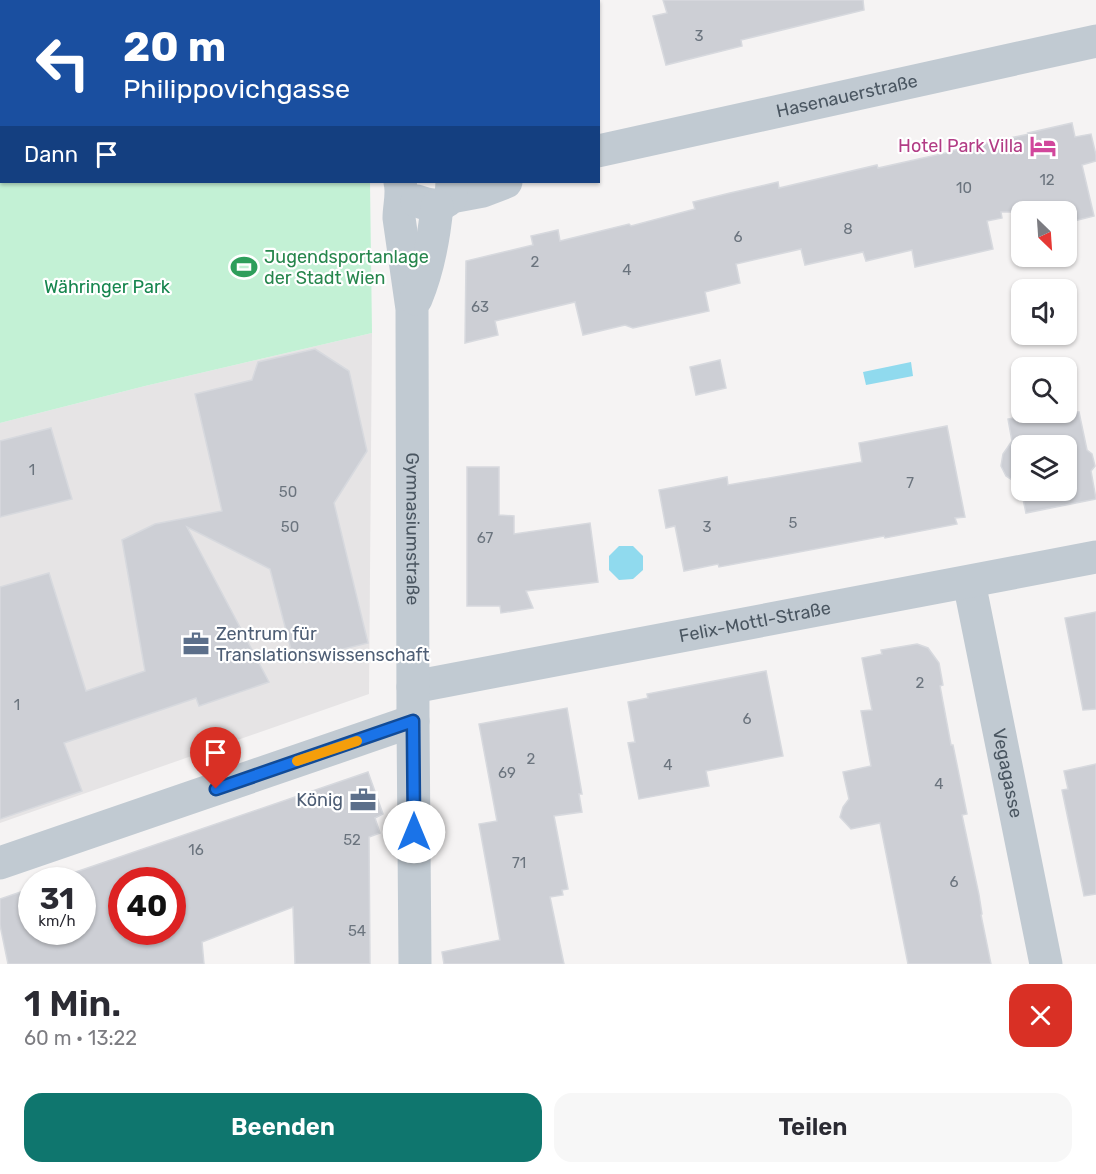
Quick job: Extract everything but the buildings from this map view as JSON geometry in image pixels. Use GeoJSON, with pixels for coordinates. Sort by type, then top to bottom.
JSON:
{"type":"FeatureCollection","features":[{"type":"Feature","properties":{"kind":"street","name":"Hasenauerstraße"},"geometry":{"type":"LineString","coordinates":[[600,151],[1096,41]]}},
{"type":"Feature","properties":{"kind":"street"},"geometry":{"type":"LineString","coordinates":[[447,195],[483,191],[503,183]]}},
{"type":"Feature","properties":{"kind":"street","name":"Gymnasiumstraße"},"geometry":{"type":"LineString","coordinates":[[401,186],[412,199],[423,203],[447,195]]}},
{"type":"Feature","properties":{"kind":"street","name":"Gymnasiumstraße"},"geometry":{"type":"LineString","coordinates":[[401,186],[399,218],[412,309],[415,964]]}},
{"type":"Feature","properties":{"kind":"street","name":"Gymnasiumstraße"},"geometry":{"type":"LineString","coordinates":[[412,309],[424,282],[435,225],[447,195]]}},
{"type":"Feature","properties":{"kind":"street","name":"Felix-Mottl-Straße"},"geometry":{"type":"LineString","coordinates":[[413,687],[1096,557]]}},
{"type":"Feature","properties":{"kind":"street","name":"Vegagasse"},"geometry":{"type":"LineString","coordinates":[[969,582],[1046,964]]}},
{"type":"Feature","properties":{"kind":"street"},"geometry":{"type":"LineString","coordinates":[[0,863],[413,721]]}},
{"type":"Feature","properties":{"kind":"shaded area"},"geometry":{"type":"Polygon","coordinates":[[[372,333],[369,694],[0,823],[0,423],[145,386],[372,333]]]}},
{"type":"Feature","properties":{"kind":"green space","name":"Jugendsportanlage der Stadt Wien"},"geometry":{"type":"Polygon","coordinates":[[[0,183],[370,183],[372,333],[145,386],[0,423],[0,183]]]}},
{"type":"Feature","properties":{"kind":"water"},"geometry":{"type":"Polygon","coordinates":[[[911,362],[913,376],[866,385],[863,372],[911,362]]]}},
{"type":"Feature","properties":{"kind":"water"},"geometry":{"type":"Polygon","coordinates":[[[619,546],[633,546],[643,556],[643,570],[633,579],[619,580],[609,570],[609,556],[619,546]]]}},
{"type":"Feature","properties":{"kind":"slow traffic"},"geometry":{"type":"LineString","coordinates":[[297,761],[357,741]]}},
{"type":"Feature","properties":{"kind":"place","name":"Hotel Park Villa"},"geometry":{"type":"Point","coordinates":[1043,146]}},
{"type":"Feature","properties":{"kind":"place","name":"Jugendsportanlage der Stadt Wien"},"geometry":{"type":"Point","coordinates":[244,267]}},
{"type":"Feature","properties":{"kind":"place","name":"Zentrum für Translationswissenschaft"},"geometry":{"type":"Point","coordinates":[196,644]}},
{"type":"Feature","properties":{"kind":"place","name":"König"},"geometry":{"type":"Point","coordinates":[363,800]}},
{"type":"Feature","properties":{"kind":"route"},"geometry":{"type":"LineString","coordinates":[[216,789],[413,721],[414,832]]}},
{"type":"Feature","properties":{"kind":"park label","name":"Währinger Park"},"geometry":{"type":"Point","coordinates":[107,287]}}]}
